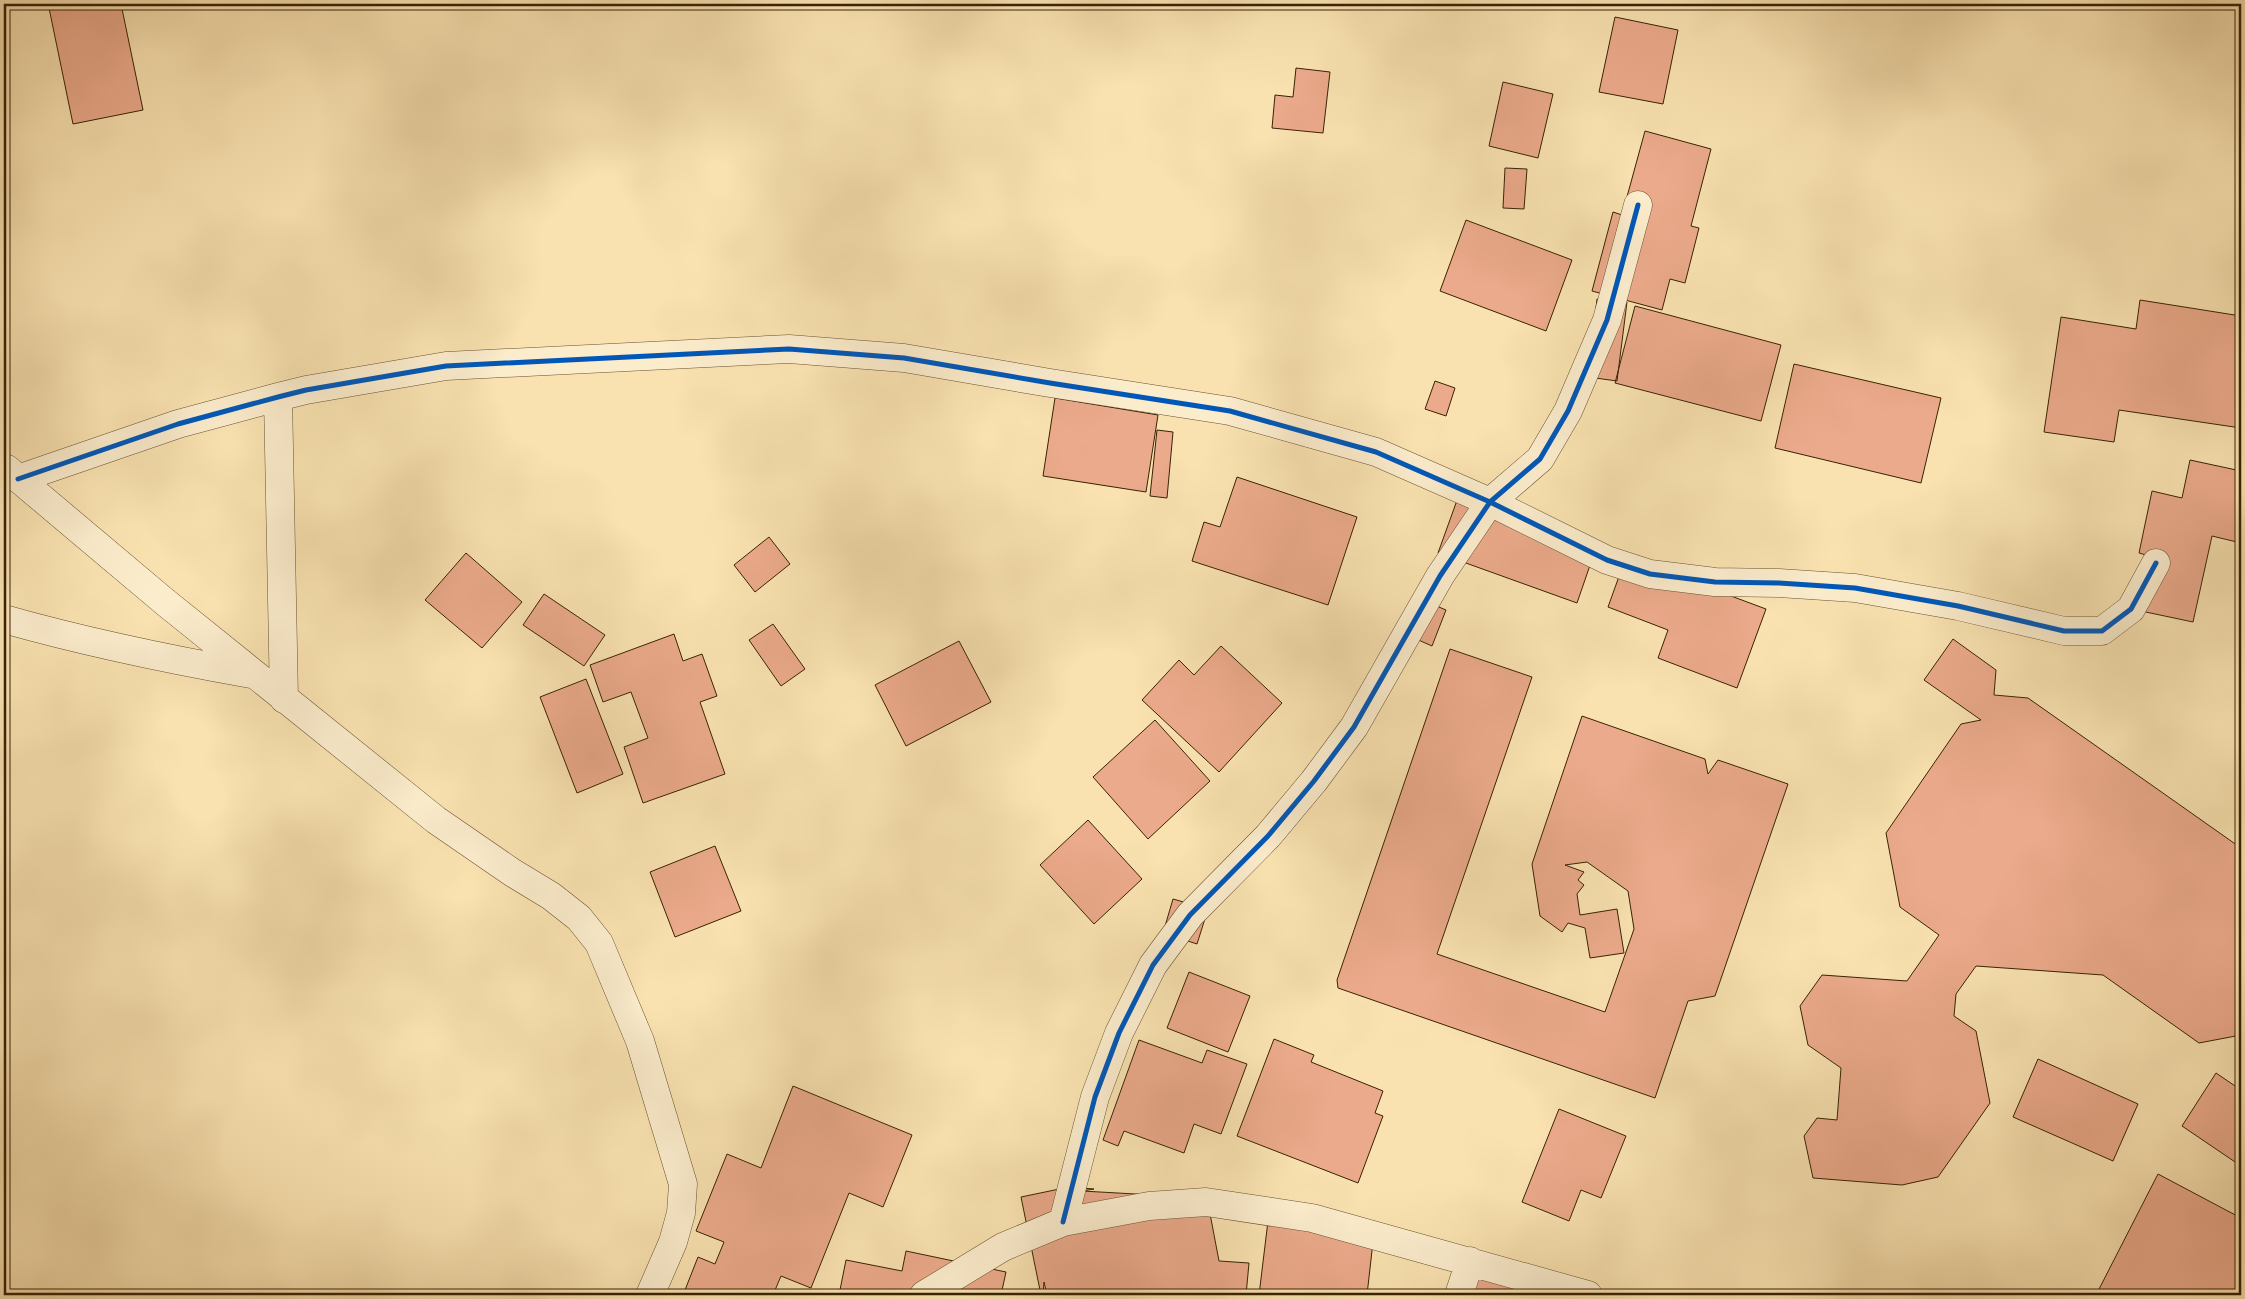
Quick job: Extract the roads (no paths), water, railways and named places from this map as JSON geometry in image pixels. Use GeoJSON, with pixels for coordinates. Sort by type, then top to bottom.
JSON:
{"type":"FeatureCollection","features":[{"type":"Feature","properties":{"kind":"street"},"geometry":{"type":"LineString","coordinates":[[1063,1222],[1095,1097],[1119,1033],[1153,965],[1190,915],[1285,815],[1314,781],[1348,735],[1440,576],[1490,502],[1540,459],[1568,411],[1608,320],[1638,205]]}},
{"type":"Feature","properties":{"kind":"street"},"geometry":{"type":"LineString","coordinates":[[11,473],[178,424],[306,390],[446,366],[789,348],[904,358],[1230,412],[1376,452],[1490,502],[1607,560],[1650,574],[1715,582],[1779,583],[1855,588],[1958,606],[2064,631],[2102,632],[2131,609],[2156,563]]}},
{"type":"Feature","properties":{"kind":"street"},"geometry":{"type":"LineString","coordinates":[[278,397],[284,699]]}},
{"type":"Feature","properties":{"kind":"street"},"geometry":{"type":"LineString","coordinates":[[11,473],[284,699],[436,820],[506,868],[552,896],[579,918],[599,943],[640,1041],[682,1184],[681,1213],[673,1242],[650,1295]]}},
{"type":"Feature","properties":{"kind":"street"},"geometry":{"type":"LineString","coordinates":[[4,619],[57,634],[146,655],[254,674]]}},
{"type":"Feature","properties":{"kind":"street"},"geometry":{"type":"LineString","coordinates":[[924,1295],[1003,1247],[1063,1222],[1149,1206],[1206,1202],[1312,1218],[1588,1295]]}},
{"type":"Feature","properties":{"kind":"street"},"geometry":{"type":"LineString","coordinates":[[1459,1295],[1470,1261]]}}]}
